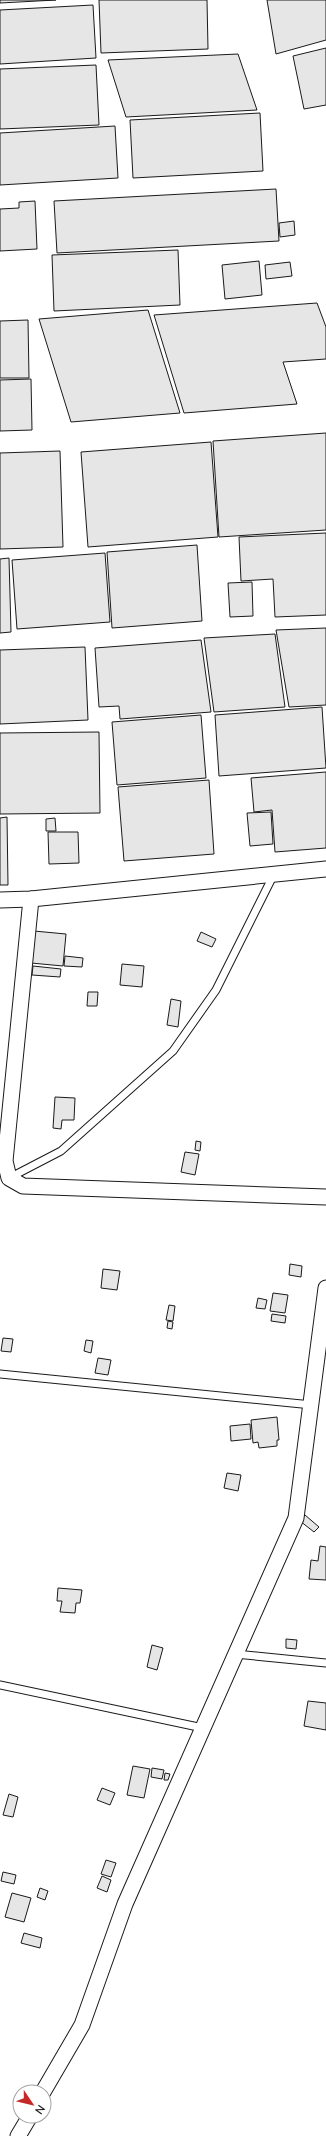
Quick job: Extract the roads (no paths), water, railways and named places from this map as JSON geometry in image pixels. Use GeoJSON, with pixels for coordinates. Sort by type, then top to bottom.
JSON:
{"type":"FeatureCollection","features":[{"type":"Feature","properties":{"kind":"street"},"geometry":{"type":"LineString","coordinates":[[0,900],[31,899],[326,869]]}},
{"type":"Feature","properties":{"kind":"street"},"geometry":{"type":"LineString","coordinates":[[31,899],[5,1161],[9,1178],[23,1186],[326,1197]]}},
{"type":"Feature","properties":{"kind":"street"},"geometry":{"type":"LineString","coordinates":[[48,2084],[82,2025],[125,1904],[296,1518],[312,1406],[326,1288]]}},
{"type":"Feature","properties":{"kind":"street"},"geometry":{"type":"LineString","coordinates":[[18,2136],[25,2124]]}},
{"type":"Feature","properties":{"kind":"lane"},"geometry":{"type":"LineString","coordinates":[[9,1178],[61,1151],[173,1052],[216,990],[275,874]]}},
{"type":"Feature","properties":{"kind":"lane"},"geometry":{"type":"LineString","coordinates":[[0,1374],[312,1406]]}},
{"type":"Feature","properties":{"kind":"lane"},"geometry":{"type":"LineString","coordinates":[[235,1654],[326,1663]]}},
{"type":"Feature","properties":{"kind":"lane"},"geometry":{"type":"LineString","coordinates":[[0,1685],[203,1728]]}}]}
